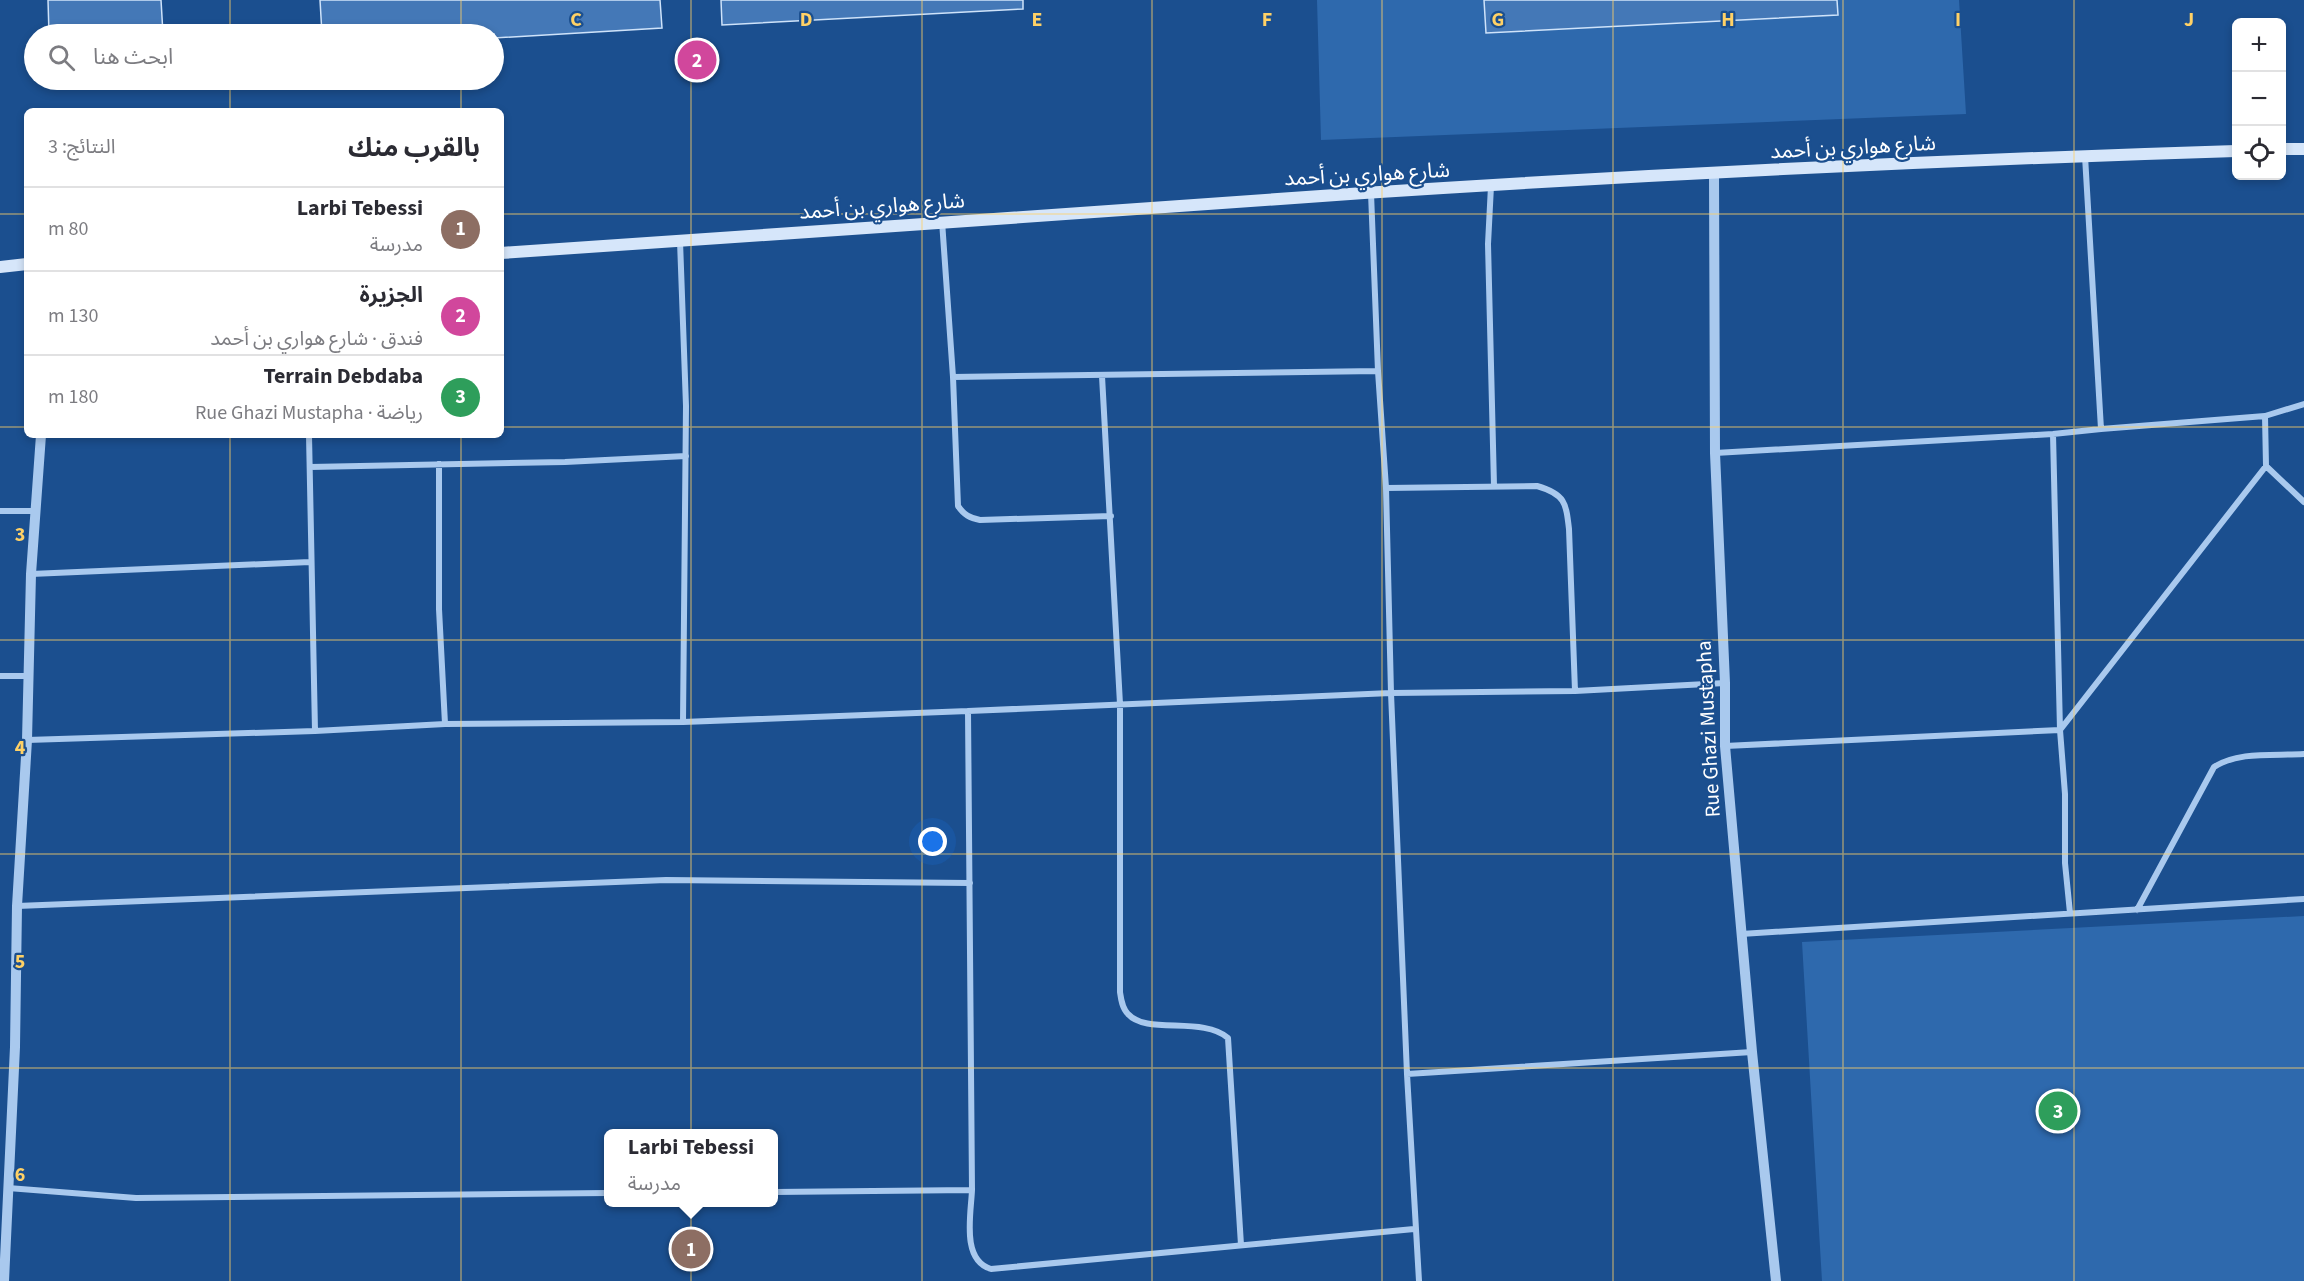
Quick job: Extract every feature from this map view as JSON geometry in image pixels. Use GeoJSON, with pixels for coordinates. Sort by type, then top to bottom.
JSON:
{"type":"FeatureCollection","features":[{"type":"Feature","properties":{"kind":"main road"},"geometry":{"type":"LineString","coordinates":[[2286,149],[2304,149]]}},
{"type":"Feature","properties":{"kind":"main road","name":"شارع هواري بن أحمد"},"geometry":{"type":"LineString","coordinates":[[504,253],[1371,192],[1714,173],[2232,151]]}},
{"type":"Feature","properties":{"kind":"main road"},"geometry":{"type":"LineString","coordinates":[[0,267],[24,264]]}},
{"type":"Feature","properties":{"kind":"street"},"geometry":{"type":"LineString","coordinates":[[2085,156],[2101,429]]}},
{"type":"Feature","properties":{"kind":"street","name":"Rue Ghazi Mustapha"},"geometry":{"type":"LineString","coordinates":[[1714,173],[1715,453],[1725,683],[1725,746],[1752,1052],[1776,1281]]}},
{"type":"Feature","properties":{"kind":"street"},"geometry":{"type":"LineString","coordinates":[[1491,186],[1488,244],[1494,486]]}},
{"type":"Feature","properties":{"kind":"street"},"geometry":{"type":"LineString","coordinates":[[1371,192],[1378,371],[1386,488],[1391,693],[1407,1074],[1414,1229],[1419,1281]]}},
{"type":"Feature","properties":{"kind":"street"},"geometry":{"type":"LineString","coordinates":[[942,221],[953,377],[958,506],[970,518],[980,520],[1111,516]]}},
{"type":"Feature","properties":{"kind":"street"},"geometry":{"type":"LineString","coordinates":[[680,242],[686,406],[683,722]]}},
{"type":"Feature","properties":{"kind":"street"},"geometry":{"type":"LineString","coordinates":[[953,377],[1378,371]]}},
{"type":"Feature","properties":{"kind":"street"},"geometry":{"type":"LineString","coordinates":[[1102,376],[1120,704],[1120,992],[1128,1016],[1144,1022],[1214,1028],[1228,1038],[1241,1245]]}},
{"type":"Feature","properties":{"kind":"street"},"geometry":{"type":"LineString","coordinates":[[1715,453],[2053,434],[2265,416],[2304,404]]}},
{"type":"Feature","properties":{"kind":"street"},"geometry":{"type":"LineString","coordinates":[[1725,746],[2060,730],[2266,466],[2265,416]]}},
{"type":"Feature","properties":{"kind":"street"},"geometry":{"type":"LineString","coordinates":[[2053,434],[2060,730],[2065,794],[2065,863],[2070,914]]}},
{"type":"Feature","properties":{"kind":"street"},"geometry":{"type":"LineString","coordinates":[[4,1281],[15,1047],[17,906],[27,740],[31,574],[41,438]]}},
{"type":"Feature","properties":{"kind":"street"},"geometry":{"type":"LineString","coordinates":[[309,438],[315,731]]}},
{"type":"Feature","properties":{"kind":"street"},"geometry":{"type":"LineString","coordinates":[[310,467],[565,462],[686,456]]}},
{"type":"Feature","properties":{"kind":"street"},"geometry":{"type":"LineString","coordinates":[[439,464],[439,609],[445,724]]}},
{"type":"Feature","properties":{"kind":"street"},"geometry":{"type":"LineString","coordinates":[[2266,466],[2304,502]]}},
{"type":"Feature","properties":{"kind":"street"},"geometry":{"type":"LineString","coordinates":[[1386,488],[1537,486],[1553,491],[1562,498],[1567,511],[1569,529],[1575,691]]}},
{"type":"Feature","properties":{"kind":"street"},"geometry":{"type":"LineString","coordinates":[[0,511],[35,511]]}},
{"type":"Feature","properties":{"kind":"street"},"geometry":{"type":"LineString","coordinates":[[31,574],[310,562]]}},
{"type":"Feature","properties":{"kind":"street"},"geometry":{"type":"LineString","coordinates":[[0,676],[28,676]]}},
{"type":"Feature","properties":{"kind":"street"},"geometry":{"type":"LineString","coordinates":[[27,740],[315,731],[445,724],[683,722],[1391,693],[1575,691],[1725,683]]}},
{"type":"Feature","properties":{"kind":"street"},"geometry":{"type":"LineString","coordinates":[[968,711],[972,1190],[970,1227],[973,1255],[982,1267],[991,1269],[1079,1262],[1414,1229]]}},
{"type":"Feature","properties":{"kind":"street"},"geometry":{"type":"LineString","coordinates":[[2137,910],[2214,767],[2236,757],[2304,754]]}},
{"type":"Feature","properties":{"kind":"street"},"geometry":{"type":"LineString","coordinates":[[17,906],[666,880],[970,883]]}},
{"type":"Feature","properties":{"kind":"street"},"geometry":{"type":"LineString","coordinates":[[1741,934],[2304,899]]}},
{"type":"Feature","properties":{"kind":"street"},"geometry":{"type":"LineString","coordinates":[[1407,1074],[1752,1052]]}},
{"type":"Feature","properties":{"kind":"street"},"geometry":{"type":"LineString","coordinates":[[8,1188],[136,1198],[604,1194]]}},
{"type":"Feature","properties":{"kind":"street"},"geometry":{"type":"LineString","coordinates":[[778,1192],[972,1190]]}},
{"type":"Feature","properties":{"kind":"shaded area"},"geometry":{"type":"Polygon","coordinates":[[[1317,0],[1959,0],[1966,114],[1321,140],[1317,0]]]}},
{"type":"Feature","properties":{"kind":"shaded area"},"geometry":{"type":"Polygon","coordinates":[[[2304,916],[2304,1281],[1822,1281],[1802,942],[2304,916]]]}},
{"type":"Feature","properties":{"kind":"building"},"geometry":{"type":"Polygon","coordinates":[[[48,0],[161,0],[162,24],[49,24],[48,0]]]}},
{"type":"Feature","properties":{"kind":"building"},"geometry":{"type":"Polygon","coordinates":[[[320,0],[660,0],[662,28],[504,37],[504,24],[321,24],[320,0]]]}},
{"type":"Feature","properties":{"kind":"building"},"geometry":{"type":"Polygon","coordinates":[[[721,0],[1023,0],[1023,9],[722,25],[721,0]]]}},
{"type":"Feature","properties":{"kind":"building"},"geometry":{"type":"Polygon","coordinates":[[[1484,0],[1837,0],[1838,15],[1486,33],[1484,0]]]}},
{"type":"Feature","properties":{"kind":"place","name":"الجزيرة"},"geometry":{"type":"Point","coordinates":[697,60]}},
{"type":"Feature","properties":{"kind":"place","name":"Terrain Debdaba"},"geometry":{"type":"Point","coordinates":[2058,1111]}},
{"type":"Feature","properties":{"kind":"place","name":"Larbi Tebessi"},"geometry":{"type":"Point","coordinates":[691,1249]}}]}
